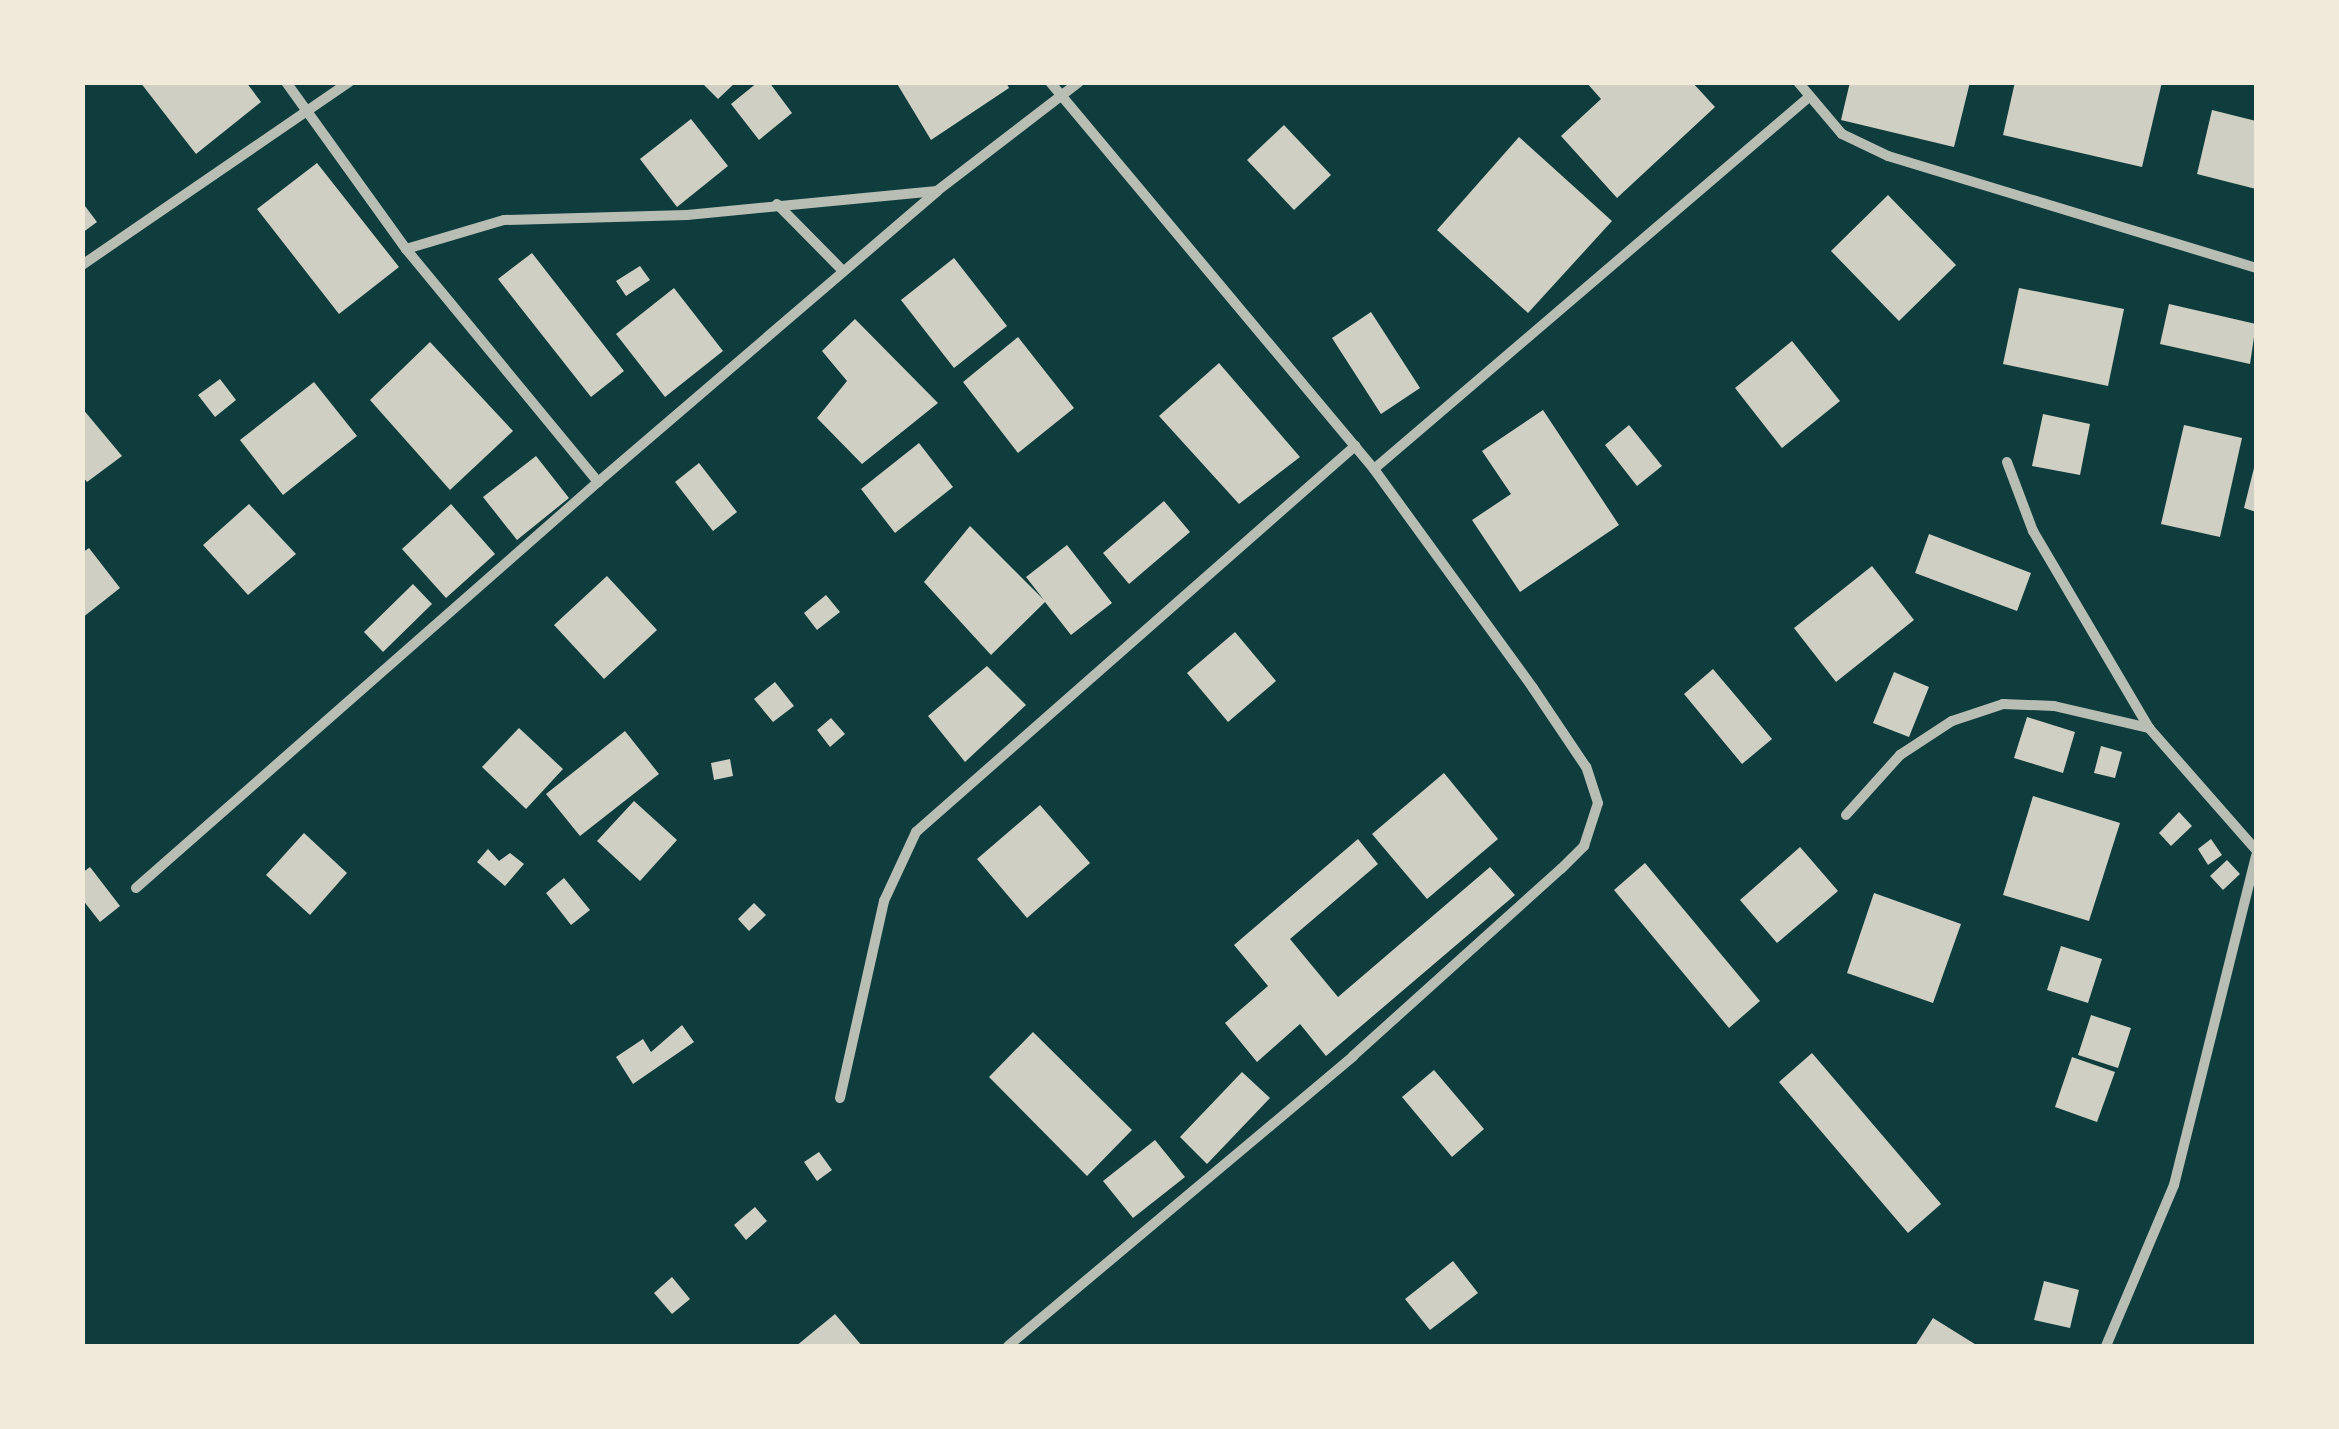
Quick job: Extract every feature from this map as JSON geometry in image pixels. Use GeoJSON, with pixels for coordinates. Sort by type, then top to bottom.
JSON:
{"type":"FeatureCollection","features":[{"type":"Feature","properties":{"kind":"street"},"geometry":{"type":"LineString","coordinates":[[286,82],[406,249],[598,482]]}},
{"type":"Feature","properties":{"kind":"street"},"geometry":{"type":"LineString","coordinates":[[82,265],[350,82]]}},
{"type":"Feature","properties":{"kind":"street"},"geometry":{"type":"LineString","coordinates":[[1008,1346],[1021,1342],[1353,1056],[1561,869],[1593,828],[1598,803],[1586,767],[1374,469],[1050,82]]}},
{"type":"Feature","properties":{"kind":"street"},"geometry":{"type":"LineString","coordinates":[[136,888],[843,271],[937,191],[1079,82]]}},
{"type":"Feature","properties":{"kind":"street"},"geometry":{"type":"LineString","coordinates":[[1798,82],[1842,134],[1888,156],[2256,268]]}},
{"type":"Feature","properties":{"kind":"street"},"geometry":{"type":"LineString","coordinates":[[1374,469],[1809,97]]}},
{"type":"Feature","properties":{"kind":"street"},"geometry":{"type":"LineString","coordinates":[[406,249],[504,220],[578,222],[937,191]]}},
{"type":"Feature","properties":{"kind":"street"},"geometry":{"type":"LineString","coordinates":[[778,204],[843,271]]}},
{"type":"Feature","properties":{"kind":"street"},"geometry":{"type":"LineString","coordinates":[[840,1098],[884,901],[916,832],[1354,446]]}},
{"type":"Feature","properties":{"kind":"street"},"geometry":{"type":"LineString","coordinates":[[2007,462],[2034,531],[2149,728],[2256,853],[2174,1185],[2106,1346]]}},
{"type":"Feature","properties":{"kind":"street"},"geometry":{"type":"LineString","coordinates":[[1846,815],[1900,755],[1952,721],[2003,704],[2054,706],[2149,728]]}},
{"type":"Feature","properties":{"kind":"building"},"geometry":{"type":"Polygon","coordinates":[[[140,82],[246,82],[261,102],[196,154],[140,82]]]}},
{"type":"Feature","properties":{"kind":"building"},"geometry":{"type":"Polygon","coordinates":[[[701,82],[736,82],[718,99],[701,82]]]}},
{"type":"Feature","properties":{"kind":"building"},"geometry":{"type":"Polygon","coordinates":[[[758,82],[769,82],[792,113],[759,140],[731,104],[758,82]]]}},
{"type":"Feature","properties":{"kind":"building"},"geometry":{"type":"Polygon","coordinates":[[[896,82],[1006,82],[1009,88],[931,140],[896,82]]]}},
{"type":"Feature","properties":{"kind":"building"},"geometry":{"type":"Polygon","coordinates":[[[1586,82],[1692,82],[1715,107],[1617,198],[1561,136],[1601,99],[1586,82]]]}},
{"type":"Feature","properties":{"kind":"building"},"geometry":{"type":"Polygon","coordinates":[[[1850,82],[1970,82],[1954,147],[1841,120],[1850,82]]]}},
{"type":"Feature","properties":{"kind":"building"},"geometry":{"type":"Polygon","coordinates":[[[2015,82],[2162,82],[2142,167],[2003,135],[2015,82]]]}},
{"type":"Feature","properties":{"kind":"building"},"geometry":{"type":"Polygon","coordinates":[[[2212,110],[2256,121],[2256,189],[2197,174],[2212,110]]]}},
{"type":"Feature","properties":{"kind":"building"},"geometry":{"type":"Polygon","coordinates":[[[691,119],[728,166],[677,207],[640,159],[691,119]]]}},
{"type":"Feature","properties":{"kind":"building"},"geometry":{"type":"Polygon","coordinates":[[[1284,125],[1331,175],[1294,210],[1247,160],[1284,125]]]}},
{"type":"Feature","properties":{"kind":"building"},"geometry":{"type":"Polygon","coordinates":[[[1519,137],[1612,221],[1528,313],[1437,230],[1519,137]]]}},
{"type":"Feature","properties":{"kind":"building"},"geometry":{"type":"Polygon","coordinates":[[[317,163],[399,267],[339,314],[257,209],[317,163]]]}},
{"type":"Feature","properties":{"kind":"building"},"geometry":{"type":"Polygon","coordinates":[[[1888,195],[1956,265],[1899,321],[1831,251],[1888,195]]]}},
{"type":"Feature","properties":{"kind":"building"},"geometry":{"type":"Polygon","coordinates":[[[82,202],[97,222],[82,233],[82,202]]]}},
{"type":"Feature","properties":{"kind":"building"},"geometry":{"type":"Polygon","coordinates":[[[532,253],[624,371],[591,397],[498,279],[532,253]]]}},
{"type":"Feature","properties":{"kind":"building"},"geometry":{"type":"Polygon","coordinates":[[[954,258],[1007,326],[954,368],[901,300],[954,258]]]}},
{"type":"Feature","properties":{"kind":"building"},"geometry":{"type":"Polygon","coordinates":[[[640,266],[650,280],[626,296],[616,281],[640,266]]]}},
{"type":"Feature","properties":{"kind":"building"},"geometry":{"type":"Polygon","coordinates":[[[674,288],[723,351],[665,397],[616,334],[674,288]]]}},
{"type":"Feature","properties":{"kind":"building"},"geometry":{"type":"Polygon","coordinates":[[[2019,288],[2124,309],[2108,386],[2003,364],[2019,288]]]}},
{"type":"Feature","properties":{"kind":"building"},"geometry":{"type":"Polygon","coordinates":[[[2169,304],[2256,324],[2250,364],[2160,344],[2169,304]]]}},
{"type":"Feature","properties":{"kind":"building"},"geometry":{"type":"Polygon","coordinates":[[[1371,312],[1420,388],[1381,414],[1332,338],[1371,312]]]}},
{"type":"Feature","properties":{"kind":"building"},"geometry":{"type":"Polygon","coordinates":[[[855,319],[938,403],[862,464],[817,418],[847,381],[822,351],[855,319]]]}},
{"type":"Feature","properties":{"kind":"building"},"geometry":{"type":"Polygon","coordinates":[[[1018,337],[1074,408],[1018,453],[963,382],[1018,337]]]}},
{"type":"Feature","properties":{"kind":"building"},"geometry":{"type":"Polygon","coordinates":[[[1792,341],[1840,401],[1782,448],[1735,388],[1792,341]]]}},
{"type":"Feature","properties":{"kind":"building"},"geometry":{"type":"Polygon","coordinates":[[[430,342],[513,431],[450,490],[370,400],[430,342]]]}},
{"type":"Feature","properties":{"kind":"building"},"geometry":{"type":"Polygon","coordinates":[[[1219,363],[1300,457],[1239,504],[1159,416],[1219,363]]]}},
{"type":"Feature","properties":{"kind":"building"},"geometry":{"type":"Polygon","coordinates":[[[220,379],[236,400],[215,417],[198,395],[220,379]]]}},
{"type":"Feature","properties":{"kind":"building"},"geometry":{"type":"Polygon","coordinates":[[[314,382],[357,436],[283,495],[240,440],[314,382]]]}},
{"type":"Feature","properties":{"kind":"building"},"geometry":{"type":"Polygon","coordinates":[[[82,408],[122,456],[87,482],[82,476],[82,408]]]}},
{"type":"Feature","properties":{"kind":"building"},"geometry":{"type":"Polygon","coordinates":[[[1543,410],[1619,525],[1520,592],[1472,520],[1511,494],[1482,451],[1543,410]]]}},
{"type":"Feature","properties":{"kind":"building"},"geometry":{"type":"Polygon","coordinates":[[[2043,414],[2090,424],[2080,475],[2032,466],[2043,414]]]}},
{"type":"Feature","properties":{"kind":"building"},"geometry":{"type":"Polygon","coordinates":[[[1629,425],[1662,466],[1637,486],[1605,445],[1629,425]]]}},
{"type":"Feature","properties":{"kind":"building"},"geometry":{"type":"Polygon","coordinates":[[[2184,425],[2242,438],[2220,537],[2161,524],[2184,425]]]}},
{"type":"Feature","properties":{"kind":"building"},"geometry":{"type":"Polygon","coordinates":[[[919,443],[953,487],[895,533],[861,489],[919,443]]]}},
{"type":"Feature","properties":{"kind":"building"},"geometry":{"type":"Polygon","coordinates":[[[536,456],[569,498],[517,540],[483,497],[536,456]]]}},
{"type":"Feature","properties":{"kind":"building"},"geometry":{"type":"Polygon","coordinates":[[[699,463],[737,512],[713,531],[675,482],[699,463]]]}},
{"type":"Feature","properties":{"kind":"building"},"geometry":{"type":"Polygon","coordinates":[[[2256,464],[2256,512],[2244,508],[2256,464]]]}},
{"type":"Feature","properties":{"kind":"building"},"geometry":{"type":"Polygon","coordinates":[[[1164,501],[1190,532],[1129,584],[1103,553],[1164,501]]]}},
{"type":"Feature","properties":{"kind":"building"},"geometry":{"type":"Polygon","coordinates":[[[249,504],[296,554],[248,595],[203,545],[249,504]]]}},
{"type":"Feature","properties":{"kind":"building"},"geometry":{"type":"Polygon","coordinates":[[[451,504],[495,554],[446,598],[402,549],[451,504]]]}},
{"type":"Feature","properties":{"kind":"building"},"geometry":{"type":"Polygon","coordinates":[[[970,526],[1044,600],[1026,577],[1067,545],[1112,603],[1071,635],[1045,602],[991,655],[924,582],[970,526]]]}},
{"type":"Feature","properties":{"kind":"building"},"geometry":{"type":"Polygon","coordinates":[[[1929,534],[2031,573],[2017,611],[1915,573],[1929,534]]]}},
{"type":"Feature","properties":{"kind":"building"},"geometry":{"type":"Polygon","coordinates":[[[89,548],[120,588],[82,618],[82,553],[89,548]]]}},
{"type":"Feature","properties":{"kind":"building"},"geometry":{"type":"Polygon","coordinates":[[[1872,566],[1914,620],[1836,682],[1794,628],[1872,566]]]}},
{"type":"Feature","properties":{"kind":"building"},"geometry":{"type":"Polygon","coordinates":[[[607,576],[657,630],[604,679],[554,625],[607,576]]]}},
{"type":"Feature","properties":{"kind":"building"},"geometry":{"type":"Polygon","coordinates":[[[413,584],[432,604],[383,652],[364,632],[413,584]]]}},
{"type":"Feature","properties":{"kind":"building"},"geometry":{"type":"Polygon","coordinates":[[[826,595],[840,612],[817,630],[804,613],[826,595]]]}},
{"type":"Feature","properties":{"kind":"building"},"geometry":{"type":"Polygon","coordinates":[[[1235,632],[1276,681],[1228,722],[1187,673],[1235,632]]]}},
{"type":"Feature","properties":{"kind":"building"},"geometry":{"type":"Polygon","coordinates":[[[987,666],[1026,705],[965,762],[928,716],[987,666]]]}},
{"type":"Feature","properties":{"kind":"building"},"geometry":{"type":"Polygon","coordinates":[[[1713,669],[1772,739],[1742,764],[1684,694],[1713,669]]]}},
{"type":"Feature","properties":{"kind":"building"},"geometry":{"type":"Polygon","coordinates":[[[1894,672],[1929,687],[1909,737],[1873,723],[1894,672]]]}},
{"type":"Feature","properties":{"kind":"building"},"geometry":{"type":"Polygon","coordinates":[[[775,682],[794,706],[773,722],[754,699],[775,682]]]}},
{"type":"Feature","properties":{"kind":"building"},"geometry":{"type":"Polygon","coordinates":[[[2027,717],[2075,732],[2063,773],[2014,758],[2027,717]]]}},
{"type":"Feature","properties":{"kind":"building"},"geometry":{"type":"Polygon","coordinates":[[[831,718],[845,734],[830,747],[817,730],[831,718]]]}},
{"type":"Feature","properties":{"kind":"building"},"geometry":{"type":"Polygon","coordinates":[[[519,728],[563,769],[526,809],[482,767],[519,728]]]}},
{"type":"Feature","properties":{"kind":"building"},"geometry":{"type":"Polygon","coordinates":[[[625,731],[659,774],[580,836],[546,794],[625,731]]]}},
{"type":"Feature","properties":{"kind":"building"},"geometry":{"type":"Polygon","coordinates":[[[2101,746],[2122,752],[2115,778],[2094,773],[2101,746]]]}},
{"type":"Feature","properties":{"kind":"building"},"geometry":{"type":"Polygon","coordinates":[[[730,759],[733,776],[714,780],[711,763],[730,759]]]}},
{"type":"Feature","properties":{"kind":"building"},"geometry":{"type":"Polygon","coordinates":[[[1444,773],[1498,839],[1427,899],[1372,834],[1444,773]]]}},
{"type":"Feature","properties":{"kind":"building"},"geometry":{"type":"Polygon","coordinates":[[[2033,796],[2120,823],[2089,921],[2003,895],[2033,796]]]}},
{"type":"Feature","properties":{"kind":"building"},"geometry":{"type":"Polygon","coordinates":[[[634,801],[677,840],[640,881],[597,841],[634,801]]]}},
{"type":"Feature","properties":{"kind":"building"},"geometry":{"type":"Polygon","coordinates":[[[1040,805],[1090,863],[1027,918],[977,859],[1040,805]]]}},
{"type":"Feature","properties":{"kind":"building"},"geometry":{"type":"Polygon","coordinates":[[[2179,812],[2192,826],[2171,846],[2159,833],[2179,812]]]}},
{"type":"Feature","properties":{"kind":"building"},"geometry":{"type":"Polygon","coordinates":[[[304,833],[347,873],[310,915],[266,875],[304,833]]]}},
{"type":"Feature","properties":{"kind":"building"},"geometry":{"type":"Polygon","coordinates":[[[1358,839],[1378,864],[1290,939],[1338,997],[1490,867],[1515,895],[1326,1056],[1300,1024],[1257,1062],[1225,1023],[1268,986],[1234,945],[1358,839]]]}},
{"type":"Feature","properties":{"kind":"building"},"geometry":{"type":"Polygon","coordinates":[[[2211,839],[2222,855],[2208,865],[2198,849],[2211,839]]]}},
{"type":"Feature","properties":{"kind":"building"},"geometry":{"type":"Polygon","coordinates":[[[1800,847],[1838,891],[1777,943],[1740,900],[1800,847]]]}},
{"type":"Feature","properties":{"kind":"building"},"geometry":{"type":"Polygon","coordinates":[[[488,849],[499,861],[510,853],[524,864],[505,886],[477,862],[488,849]]]}},
{"type":"Feature","properties":{"kind":"building"},"geometry":{"type":"Polygon","coordinates":[[[2227,860],[2240,874],[2223,890],[2210,876],[2227,860]]]}},
{"type":"Feature","properties":{"kind":"building"},"geometry":{"type":"Polygon","coordinates":[[[1645,863],[1760,1001],[1729,1028],[1614,890],[1645,863]]]}},
{"type":"Feature","properties":{"kind":"building"},"geometry":{"type":"Polygon","coordinates":[[[90,867],[120,906],[100,922],[82,899],[82,873],[90,867]]]}},
{"type":"Feature","properties":{"kind":"building"},"geometry":{"type":"Polygon","coordinates":[[[564,878],[590,910],[571,925],[546,893],[564,878]]]}},
{"type":"Feature","properties":{"kind":"building"},"geometry":{"type":"Polygon","coordinates":[[[1874,893],[1961,924],[1933,1003],[1847,973],[1874,893]]]}},
{"type":"Feature","properties":{"kind":"building"},"geometry":{"type":"Polygon","coordinates":[[[754,903],[766,915],[749,931],[738,919],[754,903]]]}},
{"type":"Feature","properties":{"kind":"building"},"geometry":{"type":"Polygon","coordinates":[[[2061,946],[2102,959],[2088,1003],[2047,990],[2061,946]]]}},
{"type":"Feature","properties":{"kind":"building"},"geometry":{"type":"Polygon","coordinates":[[[2091,1015],[2131,1028],[2118,1068],[2078,1055],[2091,1015]]]}},
{"type":"Feature","properties":{"kind":"building"},"geometry":{"type":"Polygon","coordinates":[[[682,1025],[694,1042],[633,1084],[616,1057],[643,1039],[651,1052],[682,1025]]]}},
{"type":"Feature","properties":{"kind":"building"},"geometry":{"type":"Polygon","coordinates":[[[1033,1032],[1132,1130],[1087,1176],[989,1077],[1033,1032]]]}},
{"type":"Feature","properties":{"kind":"building"},"geometry":{"type":"Polygon","coordinates":[[[1812,1053],[1941,1204],[1908,1233],[1779,1082],[1812,1053]]]}},
{"type":"Feature","properties":{"kind":"building"},"geometry":{"type":"Polygon","coordinates":[[[2072,1057],[2115,1072],[2097,1122],[2055,1107],[2072,1057]]]}},
{"type":"Feature","properties":{"kind":"building"},"geometry":{"type":"Polygon","coordinates":[[[1434,1070],[1484,1129],[1452,1157],[1402,1097],[1434,1070]]]}},
{"type":"Feature","properties":{"kind":"building"},"geometry":{"type":"Polygon","coordinates":[[[1242,1072],[1270,1098],[1207,1164],[1180,1137],[1242,1072]]]}},
{"type":"Feature","properties":{"kind":"building"},"geometry":{"type":"Polygon","coordinates":[[[1155,1140],[1185,1177],[1133,1218],[1103,1181],[1155,1140]]]}},
{"type":"Feature","properties":{"kind":"building"},"geometry":{"type":"Polygon","coordinates":[[[819,1152],[832,1170],[817,1181],[804,1162],[819,1152]]]}},
{"type":"Feature","properties":{"kind":"building"},"geometry":{"type":"Polygon","coordinates":[[[755,1207],[767,1221],[746,1240],[734,1225],[755,1207]]]}},
{"type":"Feature","properties":{"kind":"building"},"geometry":{"type":"Polygon","coordinates":[[[1453,1261],[1478,1293],[1430,1330],[1405,1299],[1453,1261]]]}},
{"type":"Feature","properties":{"kind":"building"},"geometry":{"type":"Polygon","coordinates":[[[672,1277],[690,1299],[672,1314],[654,1293],[672,1277]]]}},
{"type":"Feature","properties":{"kind":"building"},"geometry":{"type":"Polygon","coordinates":[[[2044,1281],[2079,1290],[2070,1328],[2034,1320],[2044,1281]]]}},
{"type":"Feature","properties":{"kind":"building"},"geometry":{"type":"Polygon","coordinates":[[[835,1314],[862,1346],[796,1346],[835,1314]]]}},
{"type":"Feature","properties":{"kind":"building"},"geometry":{"type":"Polygon","coordinates":[[[1933,1318],[1978,1346],[1915,1346],[1933,1318]]]}}]}
